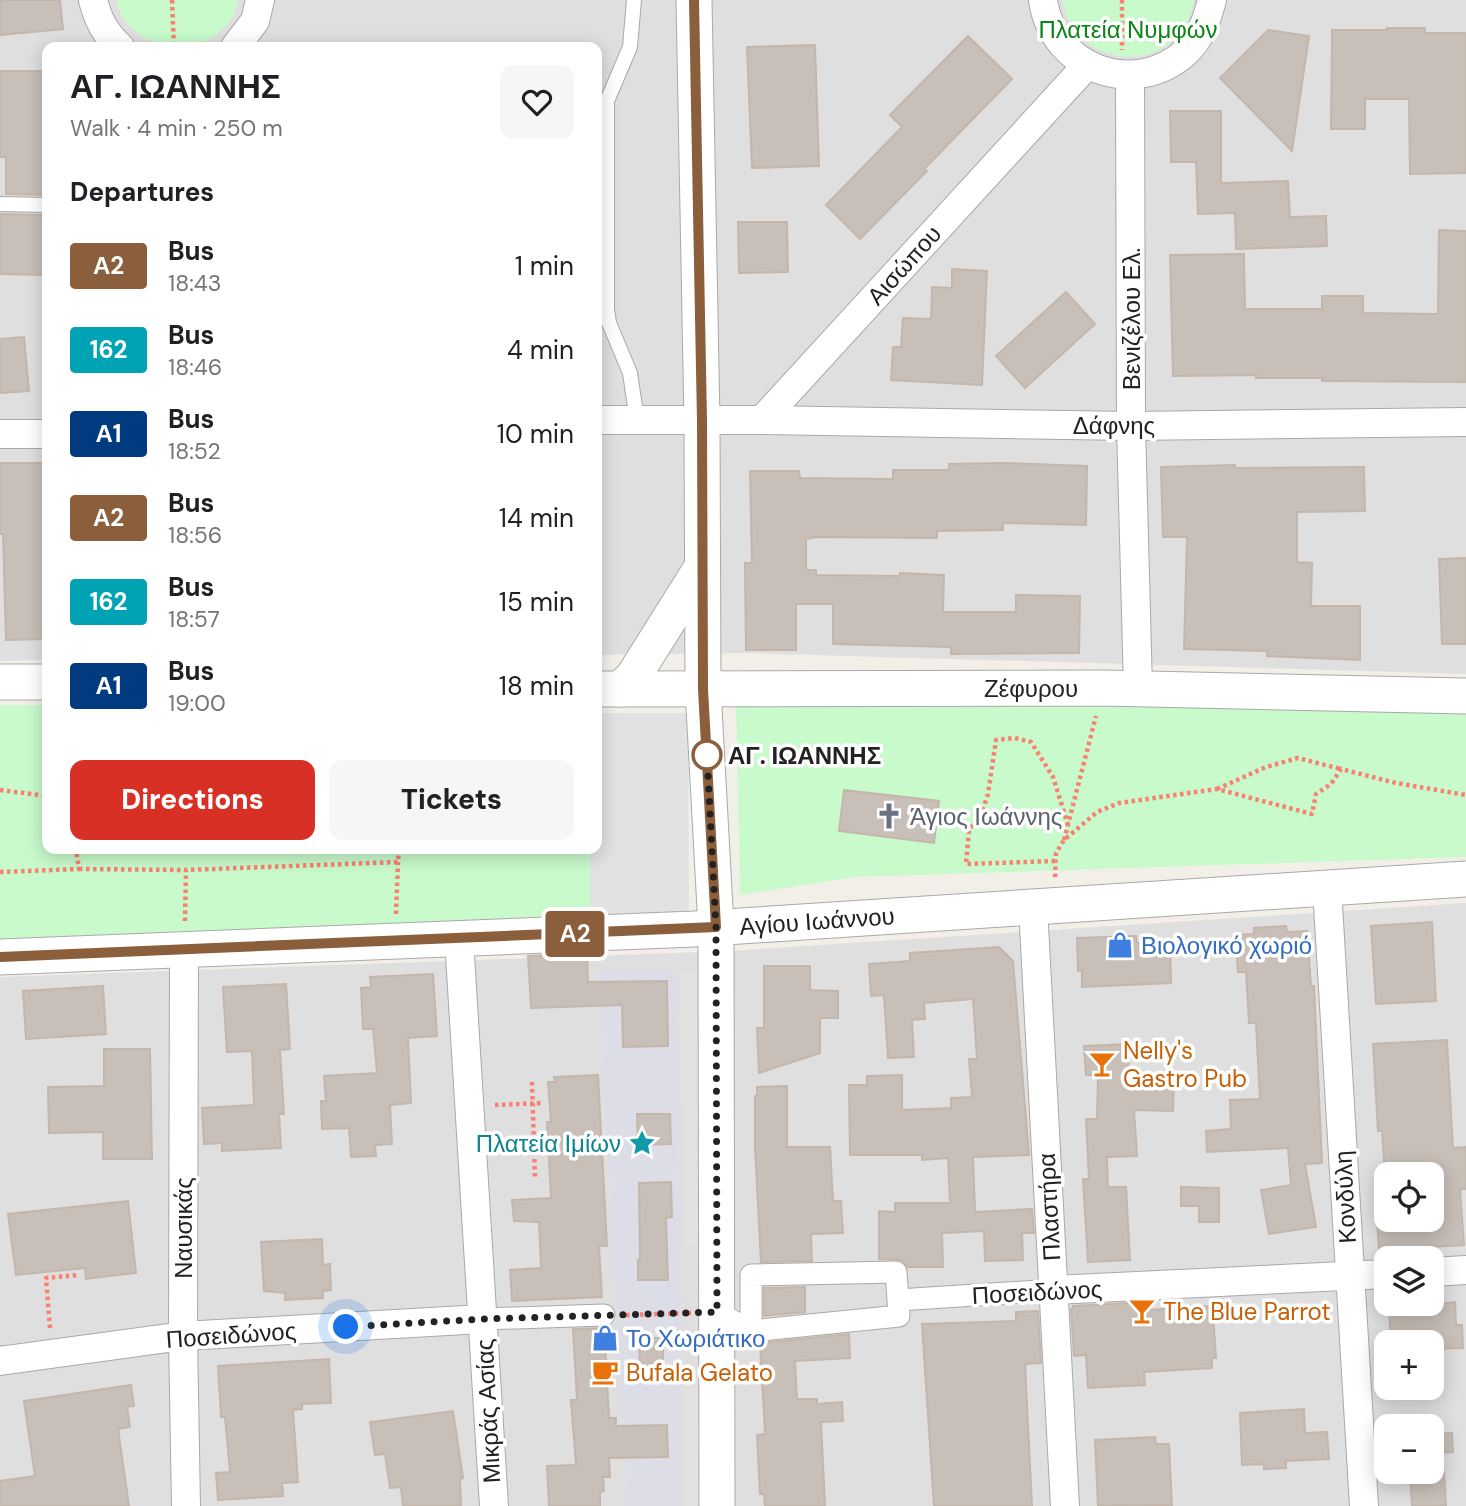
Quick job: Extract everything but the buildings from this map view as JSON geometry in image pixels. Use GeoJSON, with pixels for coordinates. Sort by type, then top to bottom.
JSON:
{"type":"FeatureCollection","features":[{"type":"Feature","properties":{"kind":"street"},"geometry":{"type":"LineString","coordinates":[[93,0],[98,19],[114,42]]}},
{"type":"Feature","properties":{"kind":"street"},"geometry":{"type":"LineString","coordinates":[[240,42],[255,21],[260,0]]}},
{"type":"Feature","properties":{"kind":"street"},"geometry":{"type":"LineString","coordinates":[[694,0],[702,421],[703,689],[716,927],[717,1506]]}},
{"type":"Feature","properties":{"kind":"street"},"geometry":{"type":"LineString","coordinates":[[1043,0],[1054,34],[1069,52],[1087,65],[1126,75],[1161,69],[1186,52],[1205,27],[1212,0]]}},
{"type":"Feature","properties":{"kind":"street","name":"Αισώπου"},"geometry":{"type":"LineString","coordinates":[[762,420],[1087,65]]}},
{"type":"Feature","properties":{"kind":"street","name":"Βενιζέλου Ελ."},"geometry":{"type":"LineString","coordinates":[[1126,75],[1138,688]]}},
{"type":"Feature","properties":{"kind":"street"},"geometry":{"type":"LineString","coordinates":[[602,420],[762,420]]}},
{"type":"Feature","properties":{"kind":"street","name":"Δάφνης"},"geometry":{"type":"LineString","coordinates":[[762,420],[1131,426],[1466,422]]}},
{"type":"Feature","properties":{"kind":"street"},"geometry":{"type":"LineString","coordinates":[[0,434],[42,434]]}},
{"type":"Feature","properties":{"kind":"street"},"geometry":{"type":"LineString","coordinates":[[608,689],[633,677],[702,567]]}},
{"type":"Feature","properties":{"kind":"street"},"geometry":{"type":"LineString","coordinates":[[0,682],[42,682]]}},
{"type":"Feature","properties":{"kind":"street","name":"Ζέφυρου"},"geometry":{"type":"LineString","coordinates":[[608,689],[1138,688],[1466,696]]}},
{"type":"Feature","properties":{"kind":"street","name":"Αγίου Ιωάννου"},"geometry":{"type":"LineString","coordinates":[[0,957],[716,927],[1466,879]]}},
{"type":"Feature","properties":{"kind":"street","name":"Κονδύλη"},"geometry":{"type":"LineString","coordinates":[[1327,888],[1364,1506]]}},
{"type":"Feature","properties":{"kind":"street","name":"Πλαστήρα"},"geometry":{"type":"LineString","coordinates":[[1043,906],[1054,1290],[1065,1506]]}},
{"type":"Feature","properties":{"kind":"street","name":"Μικράς Ασίας"},"geometry":{"type":"LineString","coordinates":[[459,939],[494,1506]]}},
{"type":"Feature","properties":{"kind":"street","name":"Ναυσικάς"},"geometry":{"type":"LineString","coordinates":[[184,950],[183,1336],[186,1506]]}},
{"type":"Feature","properties":{"kind":"street"},"geometry":{"type":"LineString","coordinates":[[1444,1271],[1466,1270]]}},
{"type":"Feature","properties":{"kind":"street"},"geometry":{"type":"LineString","coordinates":[[717,1312],[751,1331],[898,1317],[897,1272],[751,1275],[751,1331]]}},
{"type":"Feature","properties":{"kind":"street","name":"Ποσειδώνος"},"geometry":{"type":"LineString","coordinates":[[898,1300],[1374,1275]]}},
{"type":"Feature","properties":{"kind":"street","name":"Ποσειδώνος"},"geometry":{"type":"LineString","coordinates":[[0,1361],[183,1336],[604,1315]]}},
{"type":"Feature","properties":{"kind":"lane"},"geometry":{"type":"LineString","coordinates":[[634,0],[630,47],[607,101],[607,309],[609,323],[631,373],[637,420]]}},
{"type":"Feature","properties":{"kind":"lane"},"geometry":{"type":"LineString","coordinates":[[0,204],[42,205]]}},
{"type":"Feature","properties":{"kind":"path"},"geometry":{"type":"LineString","coordinates":[[172,0],[173,42]]}},
{"type":"Feature","properties":{"kind":"path"},"geometry":{"type":"LineString","coordinates":[[1122,0],[1126,75]]}},
{"type":"Feature","properties":{"kind":"path"},"geometry":{"type":"LineString","coordinates":[[1043,906],[1056,853],[1064,840],[1103,688]]}},
{"type":"Feature","properties":{"kind":"path"},"geometry":{"type":"LineString","coordinates":[[1055,861],[966,864],[969,830],[983,808],[988,794],[996,740],[1014,738],[1031,742],[1053,777],[1068,825]]}},
{"type":"Feature","properties":{"kind":"path"},"geometry":{"type":"LineString","coordinates":[[1064,840],[1097,812],[1119,803],[1217,789],[1266,767],[1298,758],[1396,783],[1466,795]]}},
{"type":"Feature","properties":{"kind":"path"},"geometry":{"type":"LineString","coordinates":[[1217,789],[1312,814],[1317,793],[1331,784],[1341,769]]}},
{"type":"Feature","properties":{"kind":"path"},"geometry":{"type":"LineString","coordinates":[[0,790],[42,795]]}},
{"type":"Feature","properties":{"kind":"path"},"geometry":{"type":"LineString","coordinates":[[77,854],[79,869]]}},
{"type":"Feature","properties":{"kind":"path"},"geometry":{"type":"LineString","coordinates":[[395,941],[398,854]]}},
{"type":"Feature","properties":{"kind":"path"},"geometry":{"type":"LineString","coordinates":[[0,872],[79,869],[186,870],[398,862]]}},
{"type":"Feature","properties":{"kind":"path"},"geometry":{"type":"LineString","coordinates":[[184,950],[186,870]]}},
{"type":"Feature","properties":{"kind":"path"},"geometry":{"type":"LineString","coordinates":[[532,1082],[535,1179]]}},
{"type":"Feature","properties":{"kind":"path"},"geometry":{"type":"LineString","coordinates":[[469,1106],[543,1103]]}},
{"type":"Feature","properties":{"kind":"path"},"geometry":{"type":"LineString","coordinates":[[52,1354],[46,1278],[78,1275]]}},
{"type":"Feature","properties":{"kind":"path"},"geometry":{"type":"LineString","coordinates":[[604,1315],[717,1312]]}},
{"type":"Feature","properties":{"kind":"shaded area"},"geometry":{"type":"Polygon","coordinates":[[[0,0],[1466,0],[1466,674],[747,653],[602,655],[602,42],[42,42],[42,660],[0,661],[0,0]]]}},
{"type":"Feature","properties":{"kind":"shaded area"},"geometry":{"type":"Polygon","coordinates":[[[602,713],[688,713],[689,915],[590,915],[590,854],[602,854],[602,713]]]}},
{"type":"Feature","properties":{"kind":"shaded area"},"geometry":{"type":"Polygon","coordinates":[[[1466,903],[1466,1506],[0,1506],[0,977],[729,951],[1466,903]]]}},
{"type":"Feature","properties":{"kind":"shaded area","name":"Πλατεία Ιμίων"},"geometry":{"type":"Polygon","coordinates":[[[674,970],[682,1313],[680,1506],[627,1506],[597,972],[674,970]]]}},
{"type":"Feature","properties":{"kind":"shaded area"},"geometry":{"type":"Polygon","coordinates":[[[697,972],[699,1247],[683,1247],[681,973],[697,972]]]}},
{"type":"Feature","properties":{"kind":"shaded area"},"geometry":{"type":"Polygon","coordinates":[[[684,1381],[702,1381],[703,1506],[685,1506],[684,1381]]]}},
{"type":"Feature","properties":{"kind":"green space"},"geometry":{"type":"Polygon","coordinates":[[[116,0],[238,0],[230,20],[216,35],[200,42],[156,42],[139,34],[125,20],[116,0]]]}},
{"type":"Feature","properties":{"kind":"green space","name":"Πλατεία Νυμφών"},"geometry":{"type":"Polygon","coordinates":[[[1062,0],[1194,0],[1185,25],[1170,43],[1150,53],[1129,57],[1107,53],[1087,42],[1072,25],[1062,0]]]}},
{"type":"Feature","properties":{"kind":"green space"},"geometry":{"type":"Polygon","coordinates":[[[736,701],[1466,711],[1466,857],[855,877],[740,895],[736,701]]]}},
{"type":"Feature","properties":{"kind":"green space"},"geometry":{"type":"Polygon","coordinates":[[[0,705],[42,705],[42,854],[590,854],[590,915],[0,939],[0,705]]]}},
{"type":"Feature","properties":{"kind":"bus line","name":"Α2"},"geometry":{"type":"LineString","coordinates":[[0,957],[716,927],[703,689],[702,421],[694,0]]}},
{"type":"Feature","properties":{"kind":"place","name":"ΑΓ. ΙΩΑΝΝΗΣ"},"geometry":{"type":"Point","coordinates":[707,755]}},
{"type":"Feature","properties":{"kind":"place","name":"Άγιος Ιωάννης"},"geometry":{"type":"Point","coordinates":[889,816]}},
{"type":"Feature","properties":{"kind":"place","name":"Βιολογικό χωριό"},"geometry":{"type":"Point","coordinates":[1120,945]}},
{"type":"Feature","properties":{"kind":"place","name":"Nelly's Gastro Pub"},"geometry":{"type":"Point","coordinates":[1102,1064]}},
{"type":"Feature","properties":{"kind":"place","name":"Πλατεία Ιμίων"},"geometry":{"type":"Point","coordinates":[642,1143]}},
{"type":"Feature","properties":{"kind":"place","name":"The Blue Parrot"},"geometry":{"type":"Point","coordinates":[1142,1311]}},
{"type":"Feature","properties":{"kind":"place","name":"Το Χωριάτικο"},"geometry":{"type":"Point","coordinates":[605,1338]}},
{"type":"Feature","properties":{"kind":"place","name":"Bufala Gelato"},"geometry":{"type":"Point","coordinates":[605,1372]}},
{"type":"Feature","properties":{"kind":"route"},"geometry":{"type":"LineString","coordinates":[[346,1327],[483,1319],[717,1312],[716,927],[707,755]]}}]}
